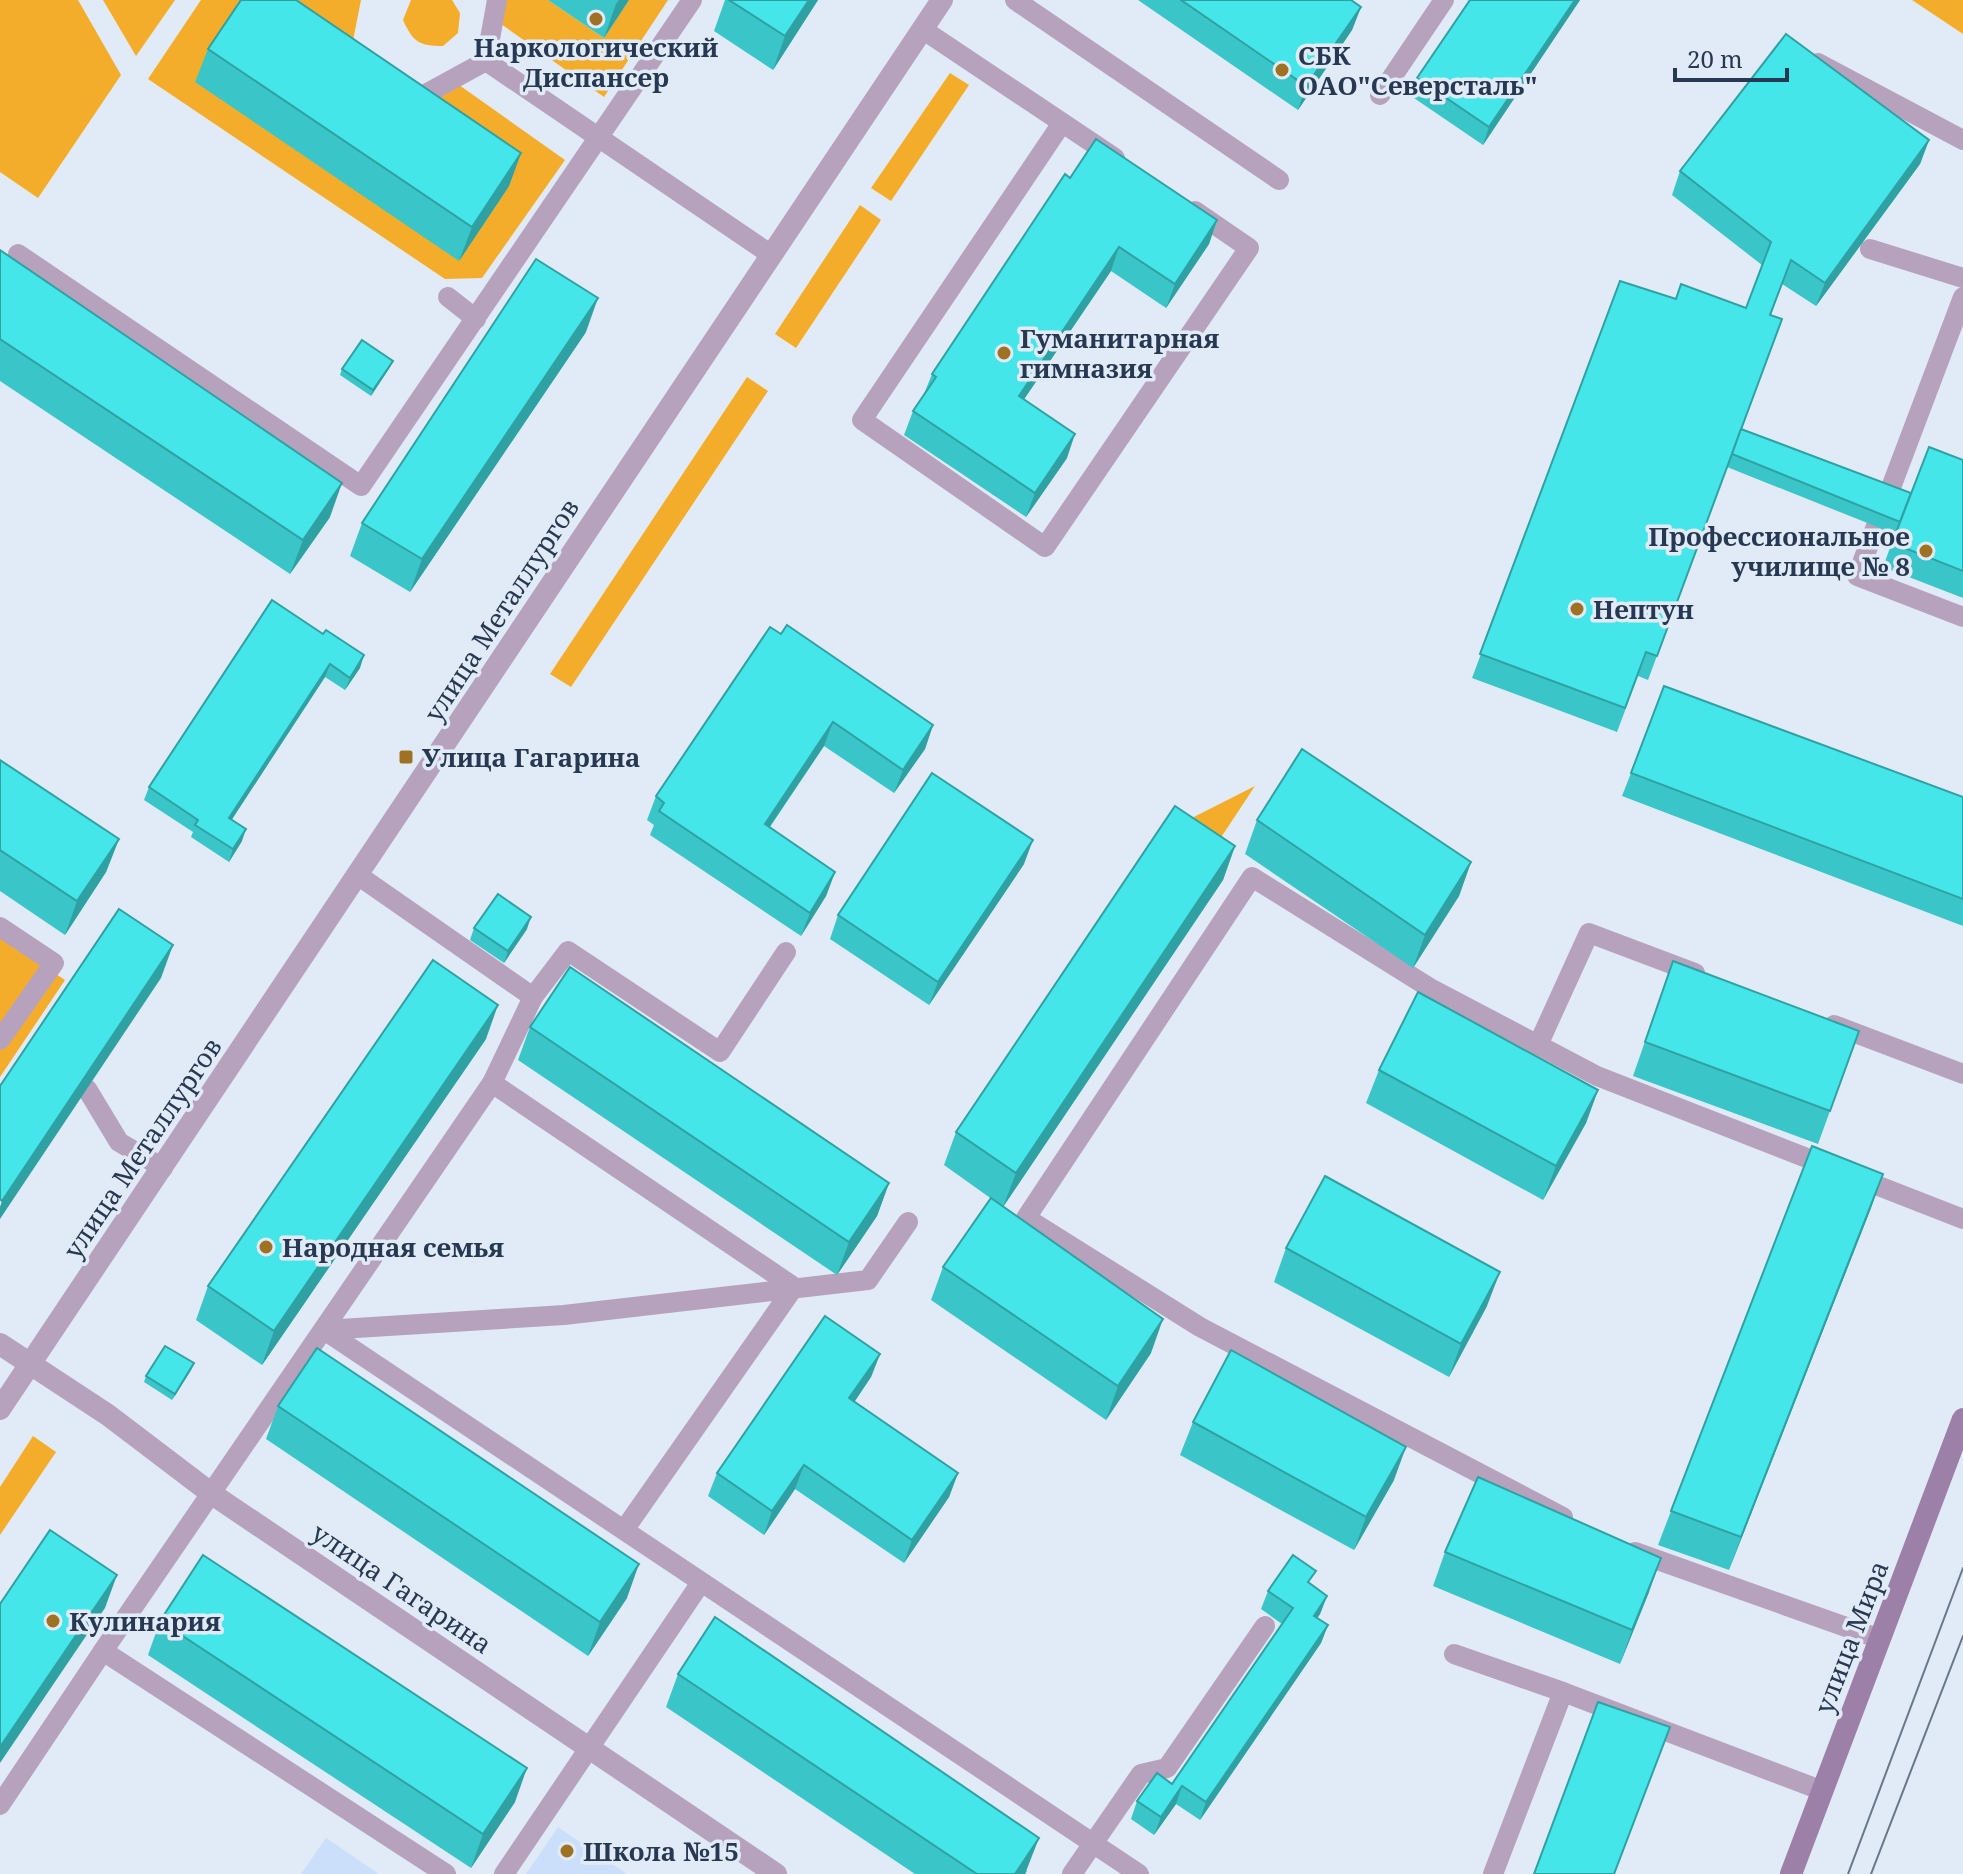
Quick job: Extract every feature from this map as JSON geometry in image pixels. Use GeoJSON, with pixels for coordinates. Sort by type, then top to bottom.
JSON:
{"type":"FeatureCollection","features":[{"type":"Feature","properties":{"kind":"main road","name":"улица Мира"},"geometry":{"type":"LineString","coordinates":[[1791,1874],[1963,1419]]}},
{"type":"Feature","properties":{"kind":"street","name":"улица Металлургов"},"geometry":{"type":"LineString","coordinates":[[0,1409],[942,0]]}},
{"type":"Feature","properties":{"kind":"street","name":"улица Гагарина"},"geometry":{"type":"LineString","coordinates":[[0,1344],[108,1415],[212,1494],[776,1874]]}},
{"type":"Feature","properties":{"kind":"lane"},"geometry":{"type":"LineString","coordinates":[[486,61],[497,0]]}},
{"type":"Feature","properties":{"kind":"lane"},"geometry":{"type":"LineString","coordinates":[[18,254],[361,486],[692,0]]}},
{"type":"Feature","properties":{"kind":"lane"},"geometry":{"type":"LineString","coordinates":[[1015,0],[1279,180]]}},
{"type":"Feature","properties":{"kind":"lane"},"geometry":{"type":"LineString","coordinates":[[1380,95],[1444,0]]}},
{"type":"Feature","properties":{"kind":"lane"},"geometry":{"type":"LineString","coordinates":[[922,29],[1137,173]]}},
{"type":"Feature","properties":{"kind":"lane"},"geometry":{"type":"LineString","coordinates":[[1798,53],[1963,140]]}},
{"type":"Feature","properties":{"kind":"lane"},"geometry":{"type":"LineString","coordinates":[[397,110],[486,61]]}},
{"type":"Feature","properties":{"kind":"lane"},"geometry":{"type":"LineString","coordinates":[[486,61],[770,254]]}},
{"type":"Feature","properties":{"kind":"lane"},"geometry":{"type":"LineString","coordinates":[[1062,123],[862,420],[1045,547],[1249,248],[1175,198]]}},
{"type":"Feature","properties":{"kind":"lane"},"geometry":{"type":"LineString","coordinates":[[1870,249],[1963,278]]}},
{"type":"Feature","properties":{"kind":"lane"},"geometry":{"type":"LineString","coordinates":[[448,297],[476,319]]}},
{"type":"Feature","properties":{"kind":"lane"},"geometry":{"type":"LineString","coordinates":[[1887,498],[1963,297]]}},
{"type":"Feature","properties":{"kind":"lane"},"geometry":{"type":"LineString","coordinates":[[1876,526],[1857,576],[1963,617]]}},
{"type":"Feature","properties":{"kind":"lane"},"geometry":{"type":"LineString","coordinates":[[359,876],[533,997]]}},
{"type":"Feature","properties":{"kind":"lane"},"geometry":{"type":"LineString","coordinates":[[1585,1528],[1200,1327],[1026,1218],[1252,877],[1430,988],[1597,1076],[1963,1219]]}},
{"type":"Feature","properties":{"kind":"lane"},"geometry":{"type":"LineString","coordinates":[[0,927],[54,963],[0,1040]]}},
{"type":"Feature","properties":{"kind":"lane"},"geometry":{"type":"LineString","coordinates":[[1538,1045],[1589,933],[1709,978]]}},
{"type":"Feature","properties":{"kind":"lane"},"geometry":{"type":"LineString","coordinates":[[0,1805],[492,1083],[533,997],[568,951],[720,1052],[786,952]]}},
{"type":"Feature","properties":{"kind":"lane"},"geometry":{"type":"LineString","coordinates":[[1814,1018],[1963,1074]]}},
{"type":"Feature","properties":{"kind":"lane"},"geometry":{"type":"LineString","coordinates":[[492,1083],[794,1287]]}},
{"type":"Feature","properties":{"kind":"lane"},"geometry":{"type":"LineString","coordinates":[[87,1089],[119,1142],[163,1168]]}},
{"type":"Feature","properties":{"kind":"lane"},"geometry":{"type":"LineString","coordinates":[[324,1330],[564,1315],[868,1280],[908,1222]]}},
{"type":"Feature","properties":{"kind":"lane"},"geometry":{"type":"LineString","coordinates":[[624,1530],[794,1287]]}},
{"type":"Feature","properties":{"kind":"lane"},"geometry":{"type":"LineString","coordinates":[[324,1330],[700,1584],[1139,1874]]}},
{"type":"Feature","properties":{"kind":"lane"},"geometry":{"type":"LineString","coordinates":[[1613,1542],[1880,1639]]}},
{"type":"Feature","properties":{"kind":"lane"},"geometry":{"type":"LineString","coordinates":[[504,1874],[700,1584]]}},
{"type":"Feature","properties":{"kind":"lane"},"geometry":{"type":"LineString","coordinates":[[1072,1874],[1141,1774],[1167,1768],[1265,1626]]}},
{"type":"Feature","properties":{"kind":"lane"},"geometry":{"type":"LineString","coordinates":[[103,1651],[446,1874]]}},
{"type":"Feature","properties":{"kind":"lane"},"geometry":{"type":"LineString","coordinates":[[1454,1654],[1823,1791]]}},
{"type":"Feature","properties":{"kind":"lane"},"geometry":{"type":"LineString","coordinates":[[1493,1874],[1563,1692]]}},
{"type":"Feature","properties":{"kind":"shaded area"},"geometry":{"type":"Polygon","coordinates":[[[0,0],[78,0],[121,75],[38,198],[0,172],[0,0]]]}},
{"type":"Feature","properties":{"kind":"shaded area"},"geometry":{"type":"Polygon","coordinates":[[[103,0],[175,0],[136,56],[103,0]]]}},
{"type":"Feature","properties":{"kind":"shaded area"},"geometry":{"type":"Polygon","coordinates":[[[201,0],[361,0],[346,76],[397,110],[452,80],[565,160],[482,278],[445,279],[148,79],[201,0]]]}},
{"type":"Feature","properties":{"kind":"shaded area"},"geometry":{"type":"Polygon","coordinates":[[[411,0],[452,0],[460,13],[458,33],[443,46],[418,41],[403,20],[411,0]]]}},
{"type":"Feature","properties":{"kind":"shaded area"},"geometry":{"type":"Polygon","coordinates":[[[497,0],[548,0],[604,38],[629,0],[668,0],[604,97],[494,19],[497,0]]]}},
{"type":"Feature","properties":{"kind":"shaded area"},"geometry":{"type":"Polygon","coordinates":[[[1912,0],[1963,0],[1963,34],[1912,0]]]}},
{"type":"Feature","properties":{"kind":"shaded area"},"geometry":{"type":"Polygon","coordinates":[[[950,73],[969,85],[891,201],[871,188],[950,73]]]}},
{"type":"Feature","properties":{"kind":"shaded area"},"geometry":{"type":"Polygon","coordinates":[[[860,205],[881,220],[796,348],[775,334],[860,205]]]}},
{"type":"Feature","properties":{"kind":"shaded area"},"geometry":{"type":"Polygon","coordinates":[[[747,377],[768,391],[571,687],[550,674],[747,377]]]}},
{"type":"Feature","properties":{"kind":"shaded area"},"geometry":{"type":"Polygon","coordinates":[[[1255,786],[1216,845],[1178,825],[1255,786]]]}},
{"type":"Feature","properties":{"kind":"shaded area"},"geometry":{"type":"Polygon","coordinates":[[[0,937],[65,980],[0,1077],[0,937]]]}},
{"type":"Feature","properties":{"kind":"shaded area"},"geometry":{"type":"Polygon","coordinates":[[[33,1436],[56,1452],[0,1535],[0,1487],[33,1436]]]}},
{"type":"Feature","properties":{"kind":"shaded area","name":"Школа №15"},"geometry":{"type":"Polygon","coordinates":[[[558,1827],[627,1874],[526,1874],[558,1827]]]}},
{"type":"Feature","properties":{"kind":"shaded area"},"geometry":{"type":"Polygon","coordinates":[[[326,1838],[379,1874],[301,1874],[326,1838]]]}},
{"type":"Feature","properties":{"kind":"building"},"geometry":{"type":"Polygon","coordinates":[[[241,0],[296,0],[521,153],[472,227],[208,49],[241,0]]]}},
{"type":"Feature","properties":{"kind":"building"},"geometry":{"type":"Polygon","coordinates":[[[729,0],[809,0],[785,36],[729,0]]]}},
{"type":"Feature","properties":{"kind":"building","name":"СБК ОАО\"Северсталь\""},"geometry":{"type":"Polygon","coordinates":[[[1181,0],[1351,0],[1361,7],[1306,86],[1181,0]]]}},
{"type":"Feature","properties":{"kind":"building"},"geometry":{"type":"Polygon","coordinates":[[[1470,0],[1575,0],[1489,127],[1417,78],[1470,0]]]}},
{"type":"Feature","properties":{"kind":"building"},"geometry":{"type":"Polygon","coordinates":[[[1786,34],[1929,140],[1825,283],[1791,260],[1770,315],[1782,319],[1657,656],[1646,652],[1625,708],[1480,654],[1620,281],[1676,299],[1681,284],[1746,308],[1771,242],[1680,171],[1786,34]]]}},
{"type":"Feature","properties":{"kind":"building","name":"Гуманитарная гимназия"},"geometry":{"type":"Polygon","coordinates":[[[1096,139],[1217,220],[1175,284],[1119,247],[1019,396],[1075,434],[1035,493],[913,411],[936,377],[932,374],[1065,174],[1070,178],[1096,139]]]}},
{"type":"Feature","properties":{"kind":"building"},"geometry":{"type":"Polygon","coordinates":[[[0,250],[342,483],[303,540],[0,339],[0,250]]]}},
{"type":"Feature","properties":{"kind":"building"},"geometry":{"type":"Polygon","coordinates":[[[536,259],[598,298],[422,559],[362,523],[536,259]]]}},
{"type":"Feature","properties":{"kind":"building"},"geometry":{"type":"Polygon","coordinates":[[[362,340],[393,361],[373,390],[342,369],[362,340]]]}},
{"type":"Feature","properties":{"kind":"building"},"geometry":{"type":"Polygon","coordinates":[[[1741,429],[1911,493],[1900,522],[1732,454],[1741,429]]]}},
{"type":"Feature","properties":{"kind":"building","name":"Профессиональное училище № 8"},"geometry":{"type":"Polygon","coordinates":[[[1929,447],[1963,460],[1963,571],[1892,543],[1929,447]]]}},
{"type":"Feature","properties":{"kind":"building"},"geometry":{"type":"Polygon","coordinates":[[[272,600],[323,634],[326,630],[364,655],[350,678],[330,664],[229,818],[246,829],[233,849],[195,825],[198,820],[149,787],[272,600]]]}},
{"type":"Feature","properties":{"kind":"building"},"geometry":{"type":"Polygon","coordinates":[[[787,625],[933,725],[903,770],[833,722],[765,824],[835,872],[810,913],[659,811],[664,803],[656,796],[770,627],[781,634],[787,625]]]}},
{"type":"Feature","properties":{"kind":"building"},"geometry":{"type":"Polygon","coordinates":[[[1664,686],[1963,797],[1963,899],[1631,773],[1664,686]]]}},
{"type":"Feature","properties":{"kind":"building"},"geometry":{"type":"Polygon","coordinates":[[[1302,749],[1471,862],[1425,935],[1257,820],[1302,749]]]}},
{"type":"Feature","properties":{"kind":"building"},"geometry":{"type":"Polygon","coordinates":[[[0,760],[119,839],[77,901],[0,850],[0,760]]]}},
{"type":"Feature","properties":{"kind":"building"},"geometry":{"type":"Polygon","coordinates":[[[932,773],[1033,840],[938,982],[838,915],[932,773]]]}},
{"type":"Feature","properties":{"kind":"building"},"geometry":{"type":"Polygon","coordinates":[[[1175,806],[1235,846],[1016,1173],[956,1132],[1175,806]]]}},
{"type":"Feature","properties":{"kind":"building"},"geometry":{"type":"Polygon","coordinates":[[[498,894],[531,917],[508,951],[474,928],[498,894]]]}},
{"type":"Feature","properties":{"kind":"building"},"geometry":{"type":"Polygon","coordinates":[[[119,909],[173,945],[2,1201],[0,1086],[119,909]]]}},
{"type":"Feature","properties":{"kind":"building"},"geometry":{"type":"Polygon","coordinates":[[[433,960],[498,1005],[274,1331],[208,1286],[433,960]]]}},
{"type":"Feature","properties":{"kind":"building"},"geometry":{"type":"Polygon","coordinates":[[[1673,961],[1859,1031],[1830,1111],[1645,1042],[1673,961]]]}},
{"type":"Feature","properties":{"kind":"building"},"geometry":{"type":"Polygon","coordinates":[[[570,967],[889,1183],[849,1242],[530,1027],[570,967]]]}},
{"type":"Feature","properties":{"kind":"building"},"geometry":{"type":"Polygon","coordinates":[[[1418,992],[1598,1090],[1556,1166],[1379,1070],[1418,992]]]}},
{"type":"Feature","properties":{"kind":"building"},"geometry":{"type":"Polygon","coordinates":[[[1812,1146],[1883,1174],[1741,1537],[1671,1511],[1812,1146]]]}},
{"type":"Feature","properties":{"kind":"building"},"geometry":{"type":"Polygon","coordinates":[[[1325,1176],[1500,1272],[1461,1344],[1286,1248],[1325,1176]]]}},
{"type":"Feature","properties":{"kind":"building"},"geometry":{"type":"Polygon","coordinates":[[[991,1198],[1163,1319],[1118,1386],[943,1267],[991,1198]]]}},
{"type":"Feature","properties":{"kind":"building"},"geometry":{"type":"Polygon","coordinates":[[[825,1316],[880,1354],[849,1398],[958,1473],[912,1540],[804,1465],[772,1511],[717,1473],[825,1316]]]}},
{"type":"Feature","properties":{"kind":"building"},"geometry":{"type":"Polygon","coordinates":[[[165,1346],[194,1363],[175,1394],[146,1376],[165,1346]]]}},
{"type":"Feature","properties":{"kind":"building"},"geometry":{"type":"Polygon","coordinates":[[[317,1348],[639,1564],[600,1622],[278,1406],[317,1348]]]}},
{"type":"Feature","properties":{"kind":"building"},"geometry":{"type":"Polygon","coordinates":[[[1231,1350],[1406,1447],[1366,1517],[1193,1422],[1231,1350]]]}},
{"type":"Feature","properties":{"kind":"building"},"geometry":{"type":"Polygon","coordinates":[[[1478,1477],[1661,1558],[1632,1630],[1445,1552],[1478,1477]]]}},
{"type":"Feature","properties":{"kind":"building"},"geometry":{"type":"Polygon","coordinates":[[[50,1530],[117,1575],[0,1747],[0,1604],[50,1530]]]}},
{"type":"Feature","properties":{"kind":"building"},"geometry":{"type":"Polygon","coordinates":[[[203,1555],[527,1768],[483,1834],[160,1621],[203,1555]]]}},
{"type":"Feature","properties":{"kind":"building"},"geometry":{"type":"Polygon","coordinates":[[[1293,1555],[1316,1571],[1308,1582],[1327,1596],[1314,1616],[1328,1625],[1206,1802],[1182,1786],[1161,1817],[1137,1801],[1157,1773],[1172,1784],[1293,1608],[1268,1591],[1293,1555]]]}},
{"type":"Feature","properties":{"kind":"building"},"geometry":{"type":"Polygon","coordinates":[[[715,1617],[1039,1838],[1015,1874],[977,1874],[678,1674],[715,1617]]]}},
{"type":"Feature","properties":{"kind":"building"},"geometry":{"type":"Polygon","coordinates":[[[1598,1702],[1670,1727],[1614,1874],[1534,1874],[1598,1702]]]}},
{"type":"Feature","properties":{"kind":"tram line"},"geometry":{"type":"LineString","coordinates":[[1848,1874],[1963,1568]]}},
{"type":"Feature","properties":{"kind":"tram line"},"geometry":{"type":"LineString","coordinates":[[1871,1874],[1963,1636]]}},
{"type":"Feature","properties":{"kind":"place","name":"Наркологический Диспансер"},"geometry":{"type":"Point","coordinates":[596,19]}},
{"type":"Feature","properties":{"kind":"place","name":"СБК ОАО\"Северсталь\""},"geometry":{"type":"Point","coordinates":[1282,70]}},
{"type":"Feature","properties":{"kind":"place","name":"Гуманитарная гимназия"},"geometry":{"type":"Point","coordinates":[1004,353]}},
{"type":"Feature","properties":{"kind":"place","name":"Профессиональное училище № 8"},"geometry":{"type":"Point","coordinates":[1926,551]}},
{"type":"Feature","properties":{"kind":"place","name":"Нептун"},"geometry":{"type":"Point","coordinates":[1577,609]}},
{"type":"Feature","properties":{"kind":"place","name":"Улица Гагарина"},"geometry":{"type":"Point","coordinates":[406,757]}},
{"type":"Feature","properties":{"kind":"place","name":"Народная семья"},"geometry":{"type":"Point","coordinates":[266,1247]}},
{"type":"Feature","properties":{"kind":"place","name":"Кулинария"},"geometry":{"type":"Point","coordinates":[53,1621]}},
{"type":"Feature","properties":{"kind":"place","name":"Школа №15"},"geometry":{"type":"Point","coordinates":[567,1851]}}]}
